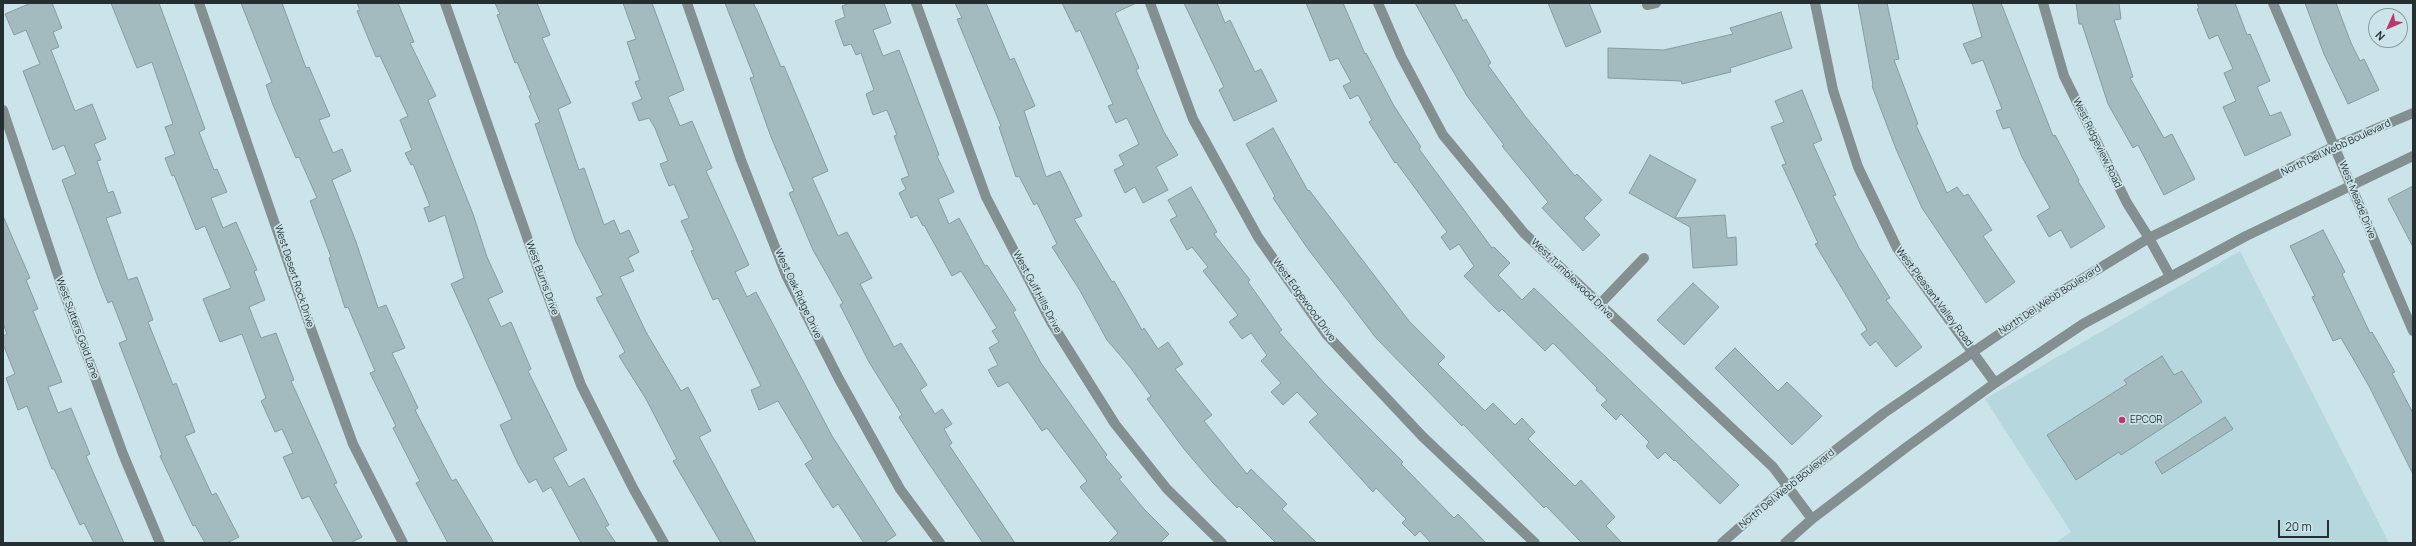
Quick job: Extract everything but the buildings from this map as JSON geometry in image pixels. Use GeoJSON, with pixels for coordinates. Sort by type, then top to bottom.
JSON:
{"type":"FeatureCollection","features":[{"type":"Feature","properties":{"kind":"street","name":"West Desert Rock Drive"},"geometry":{"type":"LineString","coordinates":[[199,3],[310,326],[353,444],[403,543]]}},
{"type":"Feature","properties":{"kind":"street","name":"West Burns Drive"},"geometry":{"type":"LineString","coordinates":[[445,3],[581,385],[633,488],[664,543]]}},
{"type":"Feature","properties":{"kind":"street","name":"West Oak Ridge Drive"},"geometry":{"type":"LineString","coordinates":[[687,3],[741,160],[786,275],[839,379],[900,489],[940,543]]}},
{"type":"Feature","properties":{"kind":"street","name":"West Gulf Hills Drive"},"geometry":{"type":"LineString","coordinates":[[916,3],[986,197],[1052,322],[1115,424],[1167,489],[1222,543]]}},
{"type":"Feature","properties":{"kind":"street","name":"West Edgewood Drive"},"geometry":{"type":"LineString","coordinates":[[1150,3],[1193,119],[1258,237],[1327,335],[1423,437],[1535,543]]}},
{"type":"Feature","properties":{"kind":"street","name":"West Tumblewood Drive"},"geometry":{"type":"LineString","coordinates":[[1378,3],[1401,56],[1443,135],[1524,233],[1599,306],[1773,467],[1812,520]]}},
{"type":"Feature","properties":{"kind":"street","name":"West Pleasant Valley Road"},"geometry":{"type":"LineString","coordinates":[[1815,3],[1833,90],[1858,167],[1897,248],[1974,350],[1995,382]]}},
{"type":"Feature","properties":{"kind":"street","name":"West Ridgeview Road"},"geometry":{"type":"LineString","coordinates":[[2043,3],[2064,76],[2127,203],[2170,276]]}},
{"type":"Feature","properties":{"kind":"street","name":"West Meade Drive"},"geometry":{"type":"LineString","coordinates":[[2273,3],[2413,331]]}},
{"type":"Feature","properties":{"kind":"street","name":"West Sutters Gold Lane"},"geometry":{"type":"LineString","coordinates":[[3,110],[62,287],[123,454],[160,543]]}},
{"type":"Feature","properties":{"kind":"street","name":"North Del Webb Boulevard"},"geometry":{"type":"LineString","coordinates":[[1722,543],[1787,488],[1884,413],[2062,291],[2149,238],[2335,146],[2413,113]]}},
{"type":"Feature","properties":{"kind":"street"},"geometry":{"type":"LineString","coordinates":[[1785,543],[1812,520],[1995,382],[2084,324],[2170,276],[2350,185],[2413,156]]}},
{"type":"Feature","properties":{"kind":"street"},"geometry":{"type":"LineString","coordinates":[[1599,306],[1644,258]]}},
{"type":"Feature","properties":{"kind":"shaded area"},"geometry":{"type":"Polygon","coordinates":[[[2240,251],[2389,543],[2055,543],[2071,532],[1985,399],[2240,251]]]}},
{"type":"Feature","properties":{"kind":"place","name":"EPCOR"},"geometry":{"type":"Point","coordinates":[2122,420]}}]}
